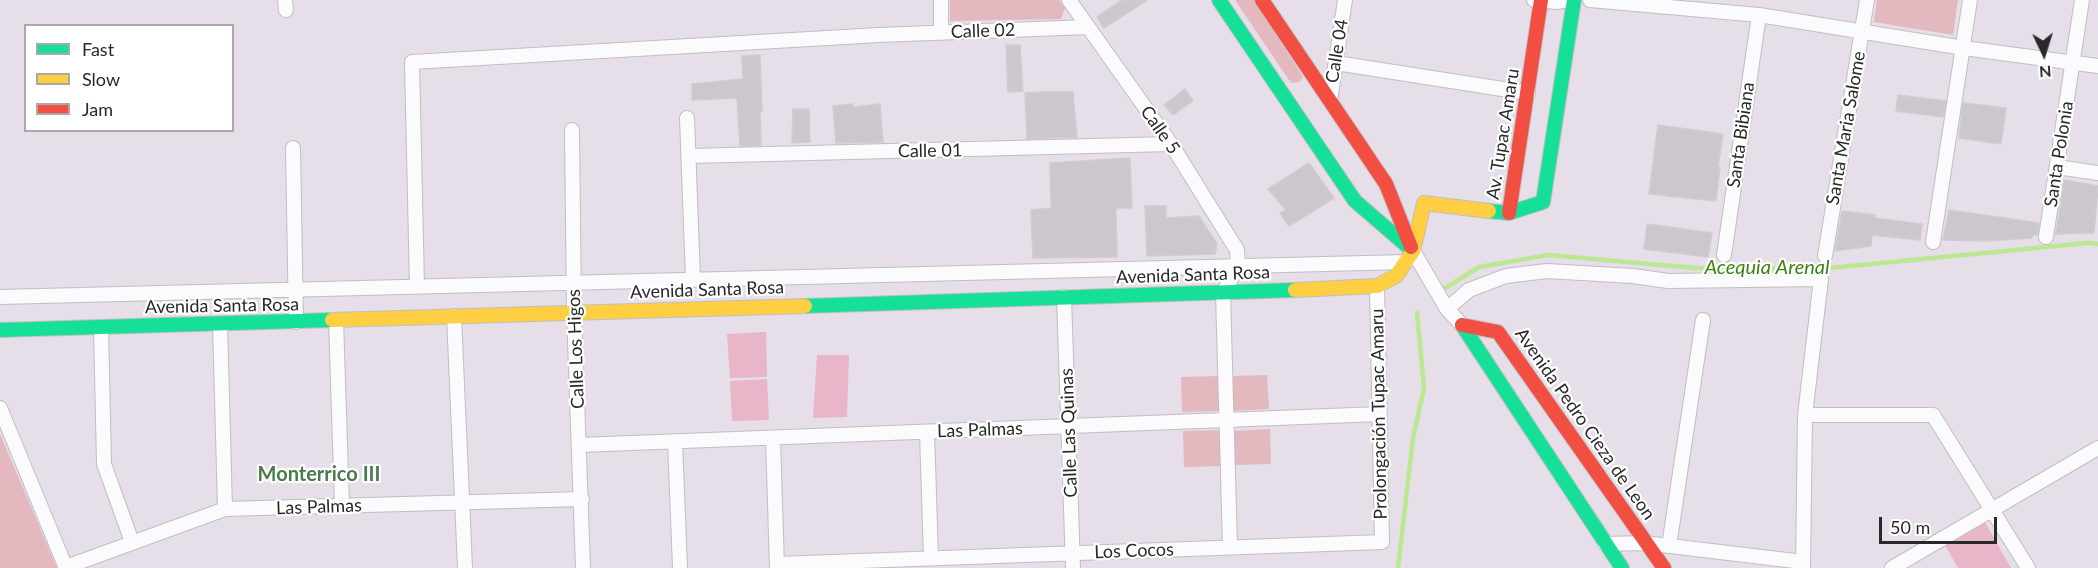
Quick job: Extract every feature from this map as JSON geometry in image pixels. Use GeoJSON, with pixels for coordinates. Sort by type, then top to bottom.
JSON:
{"type":"FeatureCollection","features":[{"type":"Feature","properties":{"kind":"street"},"geometry":{"type":"LineString","coordinates":[[941,0],[941,33]]}},
{"type":"Feature","properties":{"kind":"street","name":"Calle 5"},"geometry":{"type":"LineString","coordinates":[[1069,0],[1171,144],[1237,250],[1238,266]]}},
{"type":"Feature","properties":{"kind":"street"},"geometry":{"type":"LineString","coordinates":[[1219,0],[1355,201],[1432,282],[1622,568]]}},
{"type":"Feature","properties":{"kind":"street"},"geometry":{"type":"LineString","coordinates":[[1262,0],[1386,184],[1409,257]]}},
{"type":"Feature","properties":{"kind":"street","name":"Calle 04"},"geometry":{"type":"LineString","coordinates":[[1329,101],[1345,0]]}},
{"type":"Feature","properties":{"kind":"street"},"geometry":{"type":"LineString","coordinates":[[1539,0],[1558,2],[1568,0]]}},
{"type":"Feature","properties":{"kind":"street","name":"Av. Tupac Amaru"},"geometry":{"type":"LineString","coordinates":[[1539,0],[1528,93],[1509,213],[1543,202],[1574,0]]}},
{"type":"Feature","properties":{"kind":"street"},"geometry":{"type":"LineString","coordinates":[[1590,0],[1759,15],[1964,48],[2098,66]]}},
{"type":"Feature","properties":{"kind":"street","name":"Santa Maria Salome"},"geometry":{"type":"LineString","coordinates":[[1825,256],[1867,0]]}},
{"type":"Feature","properties":{"kind":"street"},"geometry":{"type":"LineString","coordinates":[[1933,242],[1970,0]]}},
{"type":"Feature","properties":{"kind":"street","name":"Santa Polonia"},"geometry":{"type":"LineString","coordinates":[[2046,237],[2082,0]]}},
{"type":"Feature","properties":{"kind":"street","name":"Santa Bibiana"},"geometry":{"type":"LineString","coordinates":[[1724,255],[1759,15]]}},
{"type":"Feature","properties":{"kind":"street","name":"Calle 02"},"geometry":{"type":"LineString","coordinates":[[417,286],[412,62],[879,35],[1088,27]]}},
{"type":"Feature","properties":{"kind":"street"},"geometry":{"type":"LineString","coordinates":[[1336,63],[1528,93]]}},
{"type":"Feature","properties":{"kind":"street"},"geometry":{"type":"LineString","coordinates":[[687,118],[693,279]]}},
{"type":"Feature","properties":{"kind":"street","name":"Calle Los Higos"},"geometry":{"type":"LineString","coordinates":[[572,130],[574,312],[583,568]]}},
{"type":"Feature","properties":{"kind":"street","name":"Calle 01"},"geometry":{"type":"LineString","coordinates":[[689,156],[1171,144]]}},
{"type":"Feature","properties":{"kind":"street"},"geometry":{"type":"LineString","coordinates":[[293,148],[296,322]]}},
{"type":"Feature","properties":{"kind":"street"},"geometry":{"type":"LineString","coordinates":[[2057,167],[2098,173]]}},
{"type":"Feature","properties":{"kind":"street"},"geometry":{"type":"LineString","coordinates":[[1377,286],[1396,276],[1409,257],[1424,203],[1509,213]]}},
{"type":"Feature","properties":{"kind":"street","name":"Avenida Santa Rosa"},"geometry":{"type":"LineString","coordinates":[[0,297],[1238,266],[1409,257]]}},
{"type":"Feature","properties":{"kind":"street"},"geometry":{"type":"LineString","coordinates":[[1230,548],[1223,293],[1238,266]]}},
{"type":"Feature","properties":{"kind":"street"},"geometry":{"type":"LineString","coordinates":[[1444,303],[1469,290],[1506,276],[1546,271],[1633,276],[1668,281],[1821,279],[1805,415],[1803,565],[1645,543],[1605,544]]}},
{"type":"Feature","properties":{"kind":"street","name":"Avenida Santa Rosa"},"geometry":{"type":"LineString","coordinates":[[0,330],[1223,293],[1377,286]]}},
{"type":"Feature","properties":{"kind":"street","name":"Prolongación Tupac Amaru"},"geometry":{"type":"LineString","coordinates":[[1377,286],[1382,542]]}},
{"type":"Feature","properties":{"kind":"street","name":"Calle Las Quinas"},"geometry":{"type":"LineString","coordinates":[[1064,297],[1073,568]]}},
{"type":"Feature","properties":{"kind":"street"},"geometry":{"type":"LineString","coordinates":[[454,316],[464,503],[465,568]]}},
{"type":"Feature","properties":{"kind":"street"},"geometry":{"type":"LineString","coordinates":[[336,320],[342,506]]}},
{"type":"Feature","properties":{"kind":"street"},"geometry":{"type":"LineString","coordinates":[[1669,546],[1703,320]]}},
{"type":"Feature","properties":{"kind":"street"},"geometry":{"type":"LineString","coordinates":[[220,324],[225,509]]}},
{"type":"Feature","properties":{"kind":"street","name":"Avenida Pedro Cieza de Leon"},"geometry":{"type":"LineString","coordinates":[[1462,325],[1498,332],[1664,568]]}},
{"type":"Feature","properties":{"kind":"street"},"geometry":{"type":"LineString","coordinates":[[101,327],[104,464],[132,542]]}},
{"type":"Feature","properties":{"kind":"street"},"geometry":{"type":"LineString","coordinates":[[0,408],[66,568]]}},
{"type":"Feature","properties":{"kind":"street","name":"Las Palmas"},"geometry":{"type":"LineString","coordinates":[[580,445],[1380,414]]}},
{"type":"Feature","properties":{"kind":"street"},"geometry":{"type":"LineString","coordinates":[[1805,415],[1933,415],[2028,568]]}},
{"type":"Feature","properties":{"kind":"street"},"geometry":{"type":"LineString","coordinates":[[927,432],[931,558]]}},
{"type":"Feature","properties":{"kind":"street"},"geometry":{"type":"LineString","coordinates":[[773,438],[777,566]]}},
{"type":"Feature","properties":{"kind":"street"},"geometry":{"type":"LineString","coordinates":[[675,441],[680,568]]}},
{"type":"Feature","properties":{"kind":"street"},"geometry":{"type":"LineString","coordinates":[[1892,568],[2098,448]]}},
{"type":"Feature","properties":{"kind":"street","name":"Las Palmas"},"geometry":{"type":"LineString","coordinates":[[66,568],[225,509],[582,499]]}},
{"type":"Feature","properties":{"kind":"street","name":"Los Cocos"},"geometry":{"type":"LineString","coordinates":[[777,566],[1073,552],[1382,542]]}},
{"type":"Feature","properties":{"kind":"shaded area"},"geometry":{"type":"Polygon","coordinates":[[[950,0],[1059,0],[1065,8],[1061,19],[950,21],[950,0]]]}},
{"type":"Feature","properties":{"kind":"shaded area"},"geometry":{"type":"Polygon","coordinates":[[[1235,0],[1254,0],[1303,77],[1300,82],[1292,83],[1289,80],[1235,0]]]}},
{"type":"Feature","properties":{"kind":"shaded area"},"geometry":{"type":"Polygon","coordinates":[[[1877,0],[1958,0],[1953,35],[1874,22],[1877,0]]]}},
{"type":"Feature","properties":{"kind":"shaded area"},"geometry":{"type":"Polygon","coordinates":[[[766,332],[767,377],[730,378],[727,334],[766,332]]]}},
{"type":"Feature","properties":{"kind":"shaded area"},"geometry":{"type":"Polygon","coordinates":[[[817,355],[849,355],[847,417],[813,418],[817,355]]]}},
{"type":"Feature","properties":{"kind":"shaded area"},"geometry":{"type":"Polygon","coordinates":[[[1267,375],[1269,409],[1231,411],[1230,376],[1267,375]]]}},
{"type":"Feature","properties":{"kind":"shaded area"},"geometry":{"type":"Polygon","coordinates":[[[1220,376],[1221,411],[1182,412],[1181,377],[1220,376]]]}},
{"type":"Feature","properties":{"kind":"shaded area"},"geometry":{"type":"Polygon","coordinates":[[[767,379],[769,420],[732,421],[730,381],[767,379]]]}},
{"type":"Feature","properties":{"kind":"shaded area"},"geometry":{"type":"Polygon","coordinates":[[[1270,429],[1271,464],[1233,465],[1232,431],[1270,429]]]}},
{"type":"Feature","properties":{"kind":"shaded area"},"geometry":{"type":"Polygon","coordinates":[[[1222,430],[1223,466],[1184,467],[1183,431],[1222,430]]]}},
{"type":"Feature","properties":{"kind":"shaded area"},"geometry":{"type":"Polygon","coordinates":[[[0,434],[57,568],[0,568],[0,434]]]}},
{"type":"Feature","properties":{"kind":"shaded area"},"geometry":{"type":"Polygon","coordinates":[[[1985,522],[2011,568],[1958,568],[1945,545],[1985,522]]]}},
{"type":"Feature","properties":{"kind":"building"},"geometry":{"type":"Polygon","coordinates":[[[1122,0],[1147,0],[1104,28],[1097,17],[1122,0]]]}},
{"type":"Feature","properties":{"kind":"building"},"geometry":{"type":"Polygon","coordinates":[[[1006,45],[1020,45],[1023,91],[1008,92],[1006,45]]]}},
{"type":"Feature","properties":{"kind":"building"},"geometry":{"type":"Polygon","coordinates":[[[760,55],[761,145],[740,146],[737,98],[692,100],[692,84],[743,79],[742,56],[760,55]]]}},
{"type":"Feature","properties":{"kind":"building"},"geometry":{"type":"Polygon","coordinates":[[[1185,89],[1193,101],[1173,115],[1164,105],[1185,89]]]}},
{"type":"Feature","properties":{"kind":"building"},"geometry":{"type":"Polygon","coordinates":[[[1073,92],[1077,137],[1027,139],[1025,93],[1073,92]]]}},
{"type":"Feature","properties":{"kind":"building"},"geometry":{"type":"Polygon","coordinates":[[[1898,95],[1946,101],[1943,117],[1896,111],[1898,95]]]}},
{"type":"Feature","properties":{"kind":"building"},"geometry":{"type":"Polygon","coordinates":[[[1963,103],[2006,108],[2001,144],[1959,138],[1963,103]]]}},
{"type":"Feature","properties":{"kind":"building"},"geometry":{"type":"Polygon","coordinates":[[[853,104],[853,107],[880,104],[883,142],[836,143],[833,106],[853,104]]]}},
{"type":"Feature","properties":{"kind":"building"},"geometry":{"type":"Polygon","coordinates":[[[793,109],[809,109],[810,142],[792,143],[793,109]]]}},
{"type":"Feature","properties":{"kind":"building"},"geometry":{"type":"Polygon","coordinates":[[[1658,125],[1723,134],[1716,201],[1649,194],[1658,125]]]}},
{"type":"Feature","properties":{"kind":"building"},"geometry":{"type":"Polygon","coordinates":[[[1130,158],[1132,208],[1116,208],[1117,257],[1033,258],[1031,210],[1051,208],[1050,163],[1130,158]]]}},
{"type":"Feature","properties":{"kind":"building"},"geometry":{"type":"Polygon","coordinates":[[[1309,163],[1334,198],[1289,226],[1280,213],[1286,210],[1268,189],[1309,163]]]}},
{"type":"Feature","properties":{"kind":"building"},"geometry":{"type":"Polygon","coordinates":[[[2064,180],[2098,186],[2094,233],[2056,234],[2064,180]]]}},
{"type":"Feature","properties":{"kind":"building"},"geometry":{"type":"Polygon","coordinates":[[[1145,206],[1166,206],[1166,218],[1199,216],[1217,244],[1215,254],[1147,256],[1145,206]]]}},
{"type":"Feature","properties":{"kind":"building"},"geometry":{"type":"Polygon","coordinates":[[[1949,210],[2039,223],[2037,235],[2032,235],[2032,238],[1986,241],[1943,240],[1949,210]]]}},
{"type":"Feature","properties":{"kind":"building"},"geometry":{"type":"Polygon","coordinates":[[[1842,211],[1922,224],[1920,240],[1872,235],[1871,246],[1835,251],[1842,211]]]}},
{"type":"Feature","properties":{"kind":"building"},"geometry":{"type":"Polygon","coordinates":[[[1647,224],[1712,233],[1708,257],[1644,249],[1647,224]]]}},
{"type":"Feature","properties":{"kind":"waterway","name":"Acequia Arenal"},"geometry":{"type":"LineString","coordinates":[[1442,290],[1479,267],[1548,255],[1696,268],[1820,269],[2087,243],[2098,244]]}},
{"type":"Feature","properties":{"kind":"waterway","name":"Acequia Arenal"},"geometry":{"type":"LineString","coordinates":[[1398,568],[1413,438],[1424,388],[1417,313]]}},
{"type":"Feature","properties":{"kind":"traffic: fast"},"geometry":{"type":"LineString","coordinates":[[1219,0],[1355,201],[1413,251]]}},
{"type":"Feature","properties":{"kind":"traffic: fast"},"geometry":{"type":"LineString","coordinates":[[1489,211],[1509,213],[1543,202],[1574,0]]}},
{"type":"Feature","properties":{"kind":"traffic: fast"},"geometry":{"type":"LineString","coordinates":[[805,306],[1295,290]]}},
{"type":"Feature","properties":{"kind":"traffic: fast"},"geometry":{"type":"LineString","coordinates":[[0,330],[332,320]]}},
{"type":"Feature","properties":{"kind":"traffic: fast"},"geometry":{"type":"LineString","coordinates":[[1462,325],[1622,568]]}},
{"type":"Feature","properties":{"kind":"traffic: slow"},"geometry":{"type":"LineString","coordinates":[[1295,290],[1377,286],[1396,276],[1413,251],[1424,203],[1489,211]]}},
{"type":"Feature","properties":{"kind":"traffic: slow"},"geometry":{"type":"LineString","coordinates":[[332,320],[805,306]]}},
{"type":"Feature","properties":{"kind":"traffic: jam"},"geometry":{"type":"LineString","coordinates":[[1262,0],[1386,184],[1411,247]]}},
{"type":"Feature","properties":{"kind":"traffic: jam"},"geometry":{"type":"LineString","coordinates":[[1509,213],[1541,0]]}},
{"type":"Feature","properties":{"kind":"traffic: jam"},"geometry":{"type":"LineString","coordinates":[[1462,325],[1498,332],[1664,568]]}},
{"type":"Feature","properties":{"kind":"district","name":"Monterrico III"},"geometry":{"type":"Point","coordinates":[319,475]}}]}
